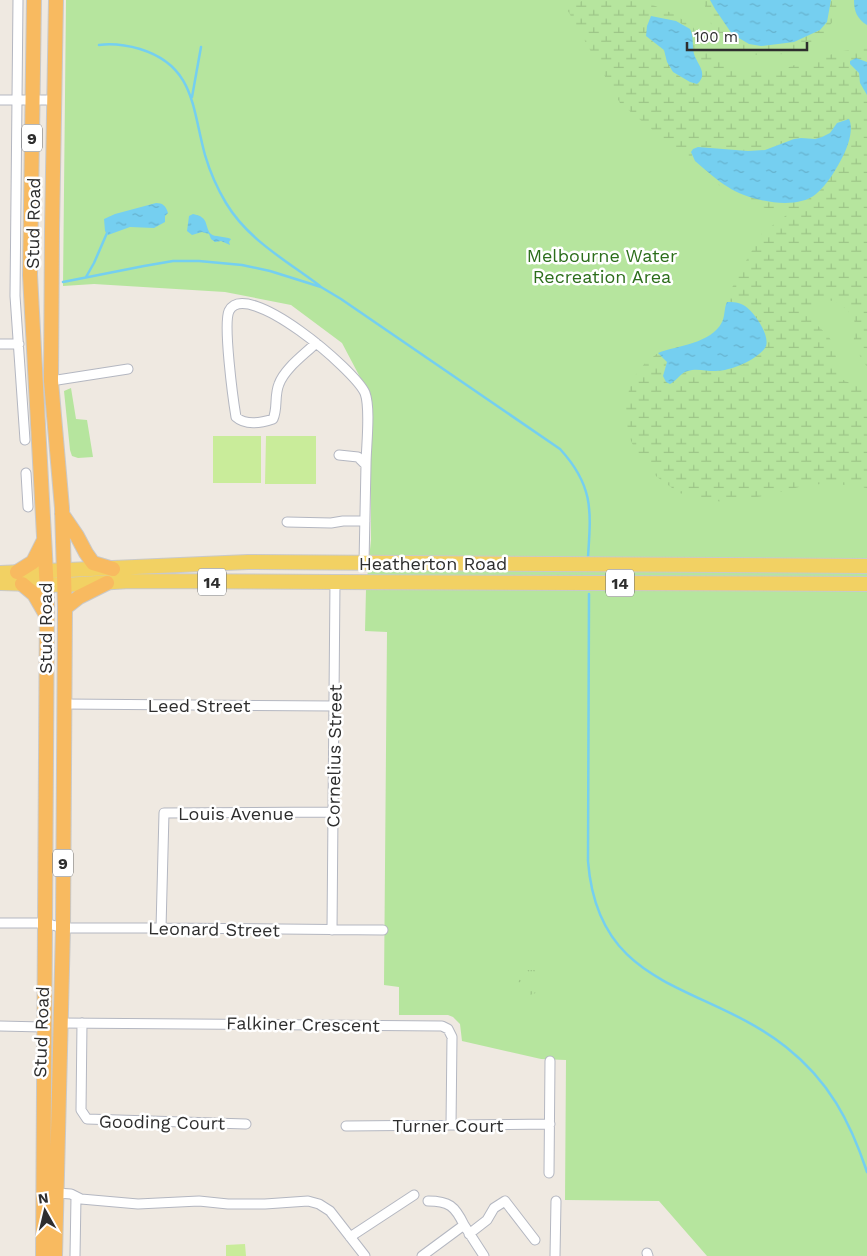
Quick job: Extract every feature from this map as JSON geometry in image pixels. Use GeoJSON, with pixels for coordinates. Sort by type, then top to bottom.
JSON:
{"type":"FeatureCollection","features":[{"type":"Feature","properties":{"kind":"highway","name":"Stud Road"},"geometry":{"type":"LineString","coordinates":[[34,0],[30,275],[34,490],[44,539],[46,578],[43,1256]]}},
{"type":"Feature","properties":{"kind":"highway","name":"Stud Road"},"geometry":{"type":"LineString","coordinates":[[55,1256],[63,928],[65,608],[62,514],[51,381],[56,0]]}},
{"type":"Feature","properties":{"kind":"highway"},"geometry":{"type":"LineString","coordinates":[[62,514],[93,563],[113,569]]}},
{"type":"Feature","properties":{"kind":"highway"},"geometry":{"type":"LineString","coordinates":[[44,539],[39,553],[20,578],[34,594],[46,616]]}},
{"type":"Feature","properties":{"kind":"highway"},"geometry":{"type":"LineString","coordinates":[[65,608],[79,597],[108,583]]}},
{"type":"Feature","properties":{"kind":"highway"},"geometry":{"type":"LineString","coordinates":[[43,1027],[60,1022]]}},
{"type":"Feature","properties":{"kind":"main road","name":"Heatherton Road"},"geometry":{"type":"LineString","coordinates":[[64,578],[113,569],[248,562],[867,566]]}},
{"type":"Feature","properties":{"kind":"main road"},"geometry":{"type":"LineString","coordinates":[[335,563],[335,582]]}},
{"type":"Feature","properties":{"kind":"main road"},"geometry":{"type":"LineString","coordinates":[[364,563],[364,582]]}},
{"type":"Feature","properties":{"kind":"main road","name":"Heatherton Road"},"geometry":{"type":"LineString","coordinates":[[0,573],[20,578],[64,578],[108,583],[130,581],[867,584]]}},
{"type":"Feature","properties":{"kind":"main road","name":"Heatherton Road"},"geometry":{"type":"LineString","coordinates":[[0,583],[20,578]]}},
{"type":"Feature","properties":{"kind":"street","name":"Stud Road"},"geometry":{"type":"LineString","coordinates":[[18,0],[15,296],[25,440]]}},
{"type":"Feature","properties":{"kind":"street"},"geometry":{"type":"LineString","coordinates":[[0,100],[54,100]]}},
{"type":"Feature","properties":{"kind":"street"},"geometry":{"type":"LineString","coordinates":[[316,343],[288,370],[279,384],[276,395],[276,412],[273,419],[253,423],[241,421],[236,417],[227,329],[229,312],[234,306],[250,304],[268,311],[316,343],[343,366],[365,393],[368,405],[364,563]]}},
{"type":"Feature","properties":{"kind":"street"},"geometry":{"type":"LineString","coordinates":[[0,344],[18,344]]}},
{"type":"Feature","properties":{"kind":"street"},"geometry":{"type":"LineString","coordinates":[[51,381],[128,369]]}},
{"type":"Feature","properties":{"kind":"street"},"geometry":{"type":"LineString","coordinates":[[339,455],[358,457],[366,465]]}},
{"type":"Feature","properties":{"kind":"street"},"geometry":{"type":"LineString","coordinates":[[26,473],[34,490],[28,507]]}},
{"type":"Feature","properties":{"kind":"street"},"geometry":{"type":"LineString","coordinates":[[287,522],[331,523],[365,521]]}},
{"type":"Feature","properties":{"kind":"street","name":"Cornelius Street"},"geometry":{"type":"LineString","coordinates":[[332,930],[335,582]]}},
{"type":"Feature","properties":{"kind":"street","name":"Leed Street"},"geometry":{"type":"LineString","coordinates":[[63,704],[335,706]]}},
{"type":"Feature","properties":{"kind":"street","name":"Louis Avenue"},"geometry":{"type":"LineString","coordinates":[[161,928],[164,813],[333,812]]}},
{"type":"Feature","properties":{"kind":"street","name":"Leonard Street"},"geometry":{"type":"LineString","coordinates":[[0,923],[45,924],[63,928],[383,930]]}},
{"type":"Feature","properties":{"kind":"street","name":"Falkiner Crescent"},"geometry":{"type":"LineString","coordinates":[[60,1022],[442,1026],[448,1029],[452,1037],[451,1125]]}},
{"type":"Feature","properties":{"kind":"street","name":"Gooding Court"},"geometry":{"type":"LineString","coordinates":[[82,1023],[81,1110],[87,1118],[246,1124]]}},
{"type":"Feature","properties":{"kind":"street"},"geometry":{"type":"LineString","coordinates":[[0,1026],[43,1027]]}},
{"type":"Feature","properties":{"kind":"street"},"geometry":{"type":"LineString","coordinates":[[549,1173],[550,1061]]}},
{"type":"Feature","properties":{"kind":"street","name":"Turner Court"},"geometry":{"type":"LineString","coordinates":[[346,1126],[550,1124]]}},
{"type":"Feature","properties":{"kind":"street"},"geometry":{"type":"LineString","coordinates":[[56,1193],[71,1194],[81,1199],[138,1204],[199,1201],[228,1204],[265,1204],[308,1201],[319,1204],[330,1211],[365,1256]]}},
{"type":"Feature","properties":{"kind":"street"},"geometry":{"type":"LineString","coordinates":[[350,1237],[414,1195]]}},
{"type":"Feature","properties":{"kind":"street"},"geometry":{"type":"LineString","coordinates":[[75,1256],[76,1197]]}},
{"type":"Feature","properties":{"kind":"street"},"geometry":{"type":"LineString","coordinates":[[428,1201],[444,1201],[451,1205],[484,1256]]}},
{"type":"Feature","properties":{"kind":"street"},"geometry":{"type":"LineString","coordinates":[[469,1234],[487,1220],[494,1208],[505,1201],[534,1240]]}},
{"type":"Feature","properties":{"kind":"street"},"geometry":{"type":"LineString","coordinates":[[555,1256],[556,1201]]}},
{"type":"Feature","properties":{"kind":"street"},"geometry":{"type":"LineString","coordinates":[[422,1256],[464,1226]]}},
{"type":"Feature","properties":{"kind":"green space","name":"Melbourne Water Recreation Area"},"geometry":{"type":"Polygon","coordinates":[[[66,0],[867,0],[867,1256],[707,1256],[659,1201],[565,1200],[566,1060],[541,1059],[462,1041],[460,1024],[448,1015],[399,1015],[399,987],[384,985],[387,632],[365,631],[366,589],[371,540],[371,398],[342,343],[291,305],[225,292],[94,284],[63,286],[66,0]]]}},
{"type":"Feature","properties":{"kind":"green space"},"geometry":{"type":"Polygon","coordinates":[[[582,0],[647,0],[653,5],[676,15],[693,27],[709,55],[732,69],[761,72],[788,67],[843,51],[867,48],[867,62],[860,59],[850,64],[859,73],[860,83],[867,95],[867,367],[855,346],[855,323],[851,314],[843,306],[833,301],[823,301],[814,308],[813,316],[816,323],[832,342],[839,378],[867,391],[867,488],[830,483],[803,486],[764,496],[722,502],[679,493],[657,477],[635,450],[629,436],[626,407],[634,377],[645,363],[658,353],[667,362],[664,371],[671,383],[684,372],[690,370],[716,371],[741,365],[750,361],[763,349],[766,342],[766,334],[753,314],[742,304],[727,302],[735,280],[762,233],[788,214],[788,212],[751,205],[717,184],[620,103],[564,4],[574,4],[582,0]],[[656,16],[650,17],[647,25],[647,37],[664,50],[671,71],[697,84],[702,74],[699,62],[694,55],[692,35],[689,27],[676,21],[656,16]],[[846,119],[837,123],[830,133],[815,139],[794,139],[765,150],[748,151],[698,147],[693,149],[692,156],[737,192],[750,196],[806,200],[823,187],[842,158],[847,147],[851,123],[846,119]]]}},
{"type":"Feature","properties":{"kind":"green space"},"geometry":{"type":"Polygon","coordinates":[[[703,0],[710,0],[732,34],[754,45],[761,46],[794,42],[820,30],[827,22],[831,0],[838,0],[836,17],[819,40],[789,54],[745,55],[723,45],[712,27],[703,0]]]}},
{"type":"Feature","properties":{"kind":"green space"},"geometry":{"type":"Polygon","coordinates":[[[71,388],[76,419],[87,420],[93,457],[78,458],[72,456],[70,450],[64,391],[71,388]]]}},
{"type":"Feature","properties":{"kind":"green space"},"geometry":{"type":"Polygon","coordinates":[[[213,436],[261,436],[261,483],[213,483],[213,436]]]}},
{"type":"Feature","properties":{"kind":"green space"},"geometry":{"type":"Polygon","coordinates":[[[266,436],[316,436],[316,484],[265,484],[266,436]]]}},
{"type":"Feature","properties":{"kind":"green space"},"geometry":{"type":"Polygon","coordinates":[[[518,970],[538,970],[544,990],[530,995],[525,983],[518,982],[518,970]]]}},
{"type":"Feature","properties":{"kind":"green space"},"geometry":{"type":"Polygon","coordinates":[[[245,1244],[246,1256],[226,1256],[226,1245],[245,1244]]]}},
{"type":"Feature","properties":{"kind":"water"},"geometry":{"type":"Polygon","coordinates":[[[710,0],[831,0],[827,22],[820,30],[794,42],[761,46],[749,44],[732,34],[710,0]]]}},
{"type":"Feature","properties":{"kind":"water"},"geometry":{"type":"Polygon","coordinates":[[[854,0],[867,0],[867,25],[857,14],[854,0]]]}},
{"type":"Feature","properties":{"kind":"water"},"geometry":{"type":"Polygon","coordinates":[[[651,16],[676,21],[690,29],[694,54],[702,73],[697,84],[673,72],[667,62],[664,50],[646,36],[651,16]]]}},
{"type":"Feature","properties":{"kind":"water"},"geometry":{"type":"Polygon","coordinates":[[[856,58],[867,62],[867,95],[860,83],[859,73],[850,64],[850,61],[856,58]]]}},
{"type":"Feature","properties":{"kind":"water"},"geometry":{"type":"Polygon","coordinates":[[[849,119],[851,132],[843,156],[835,171],[816,194],[797,202],[785,203],[760,200],[737,192],[719,181],[695,161],[691,152],[698,147],[748,151],[765,150],[794,139],[822,137],[830,133],[837,123],[849,119]]]}},
{"type":"Feature","properties":{"kind":"water"},"geometry":{"type":"Polygon","coordinates":[[[156,203],[164,205],[166,208],[168,213],[165,216],[165,222],[154,228],[130,227],[108,235],[105,231],[104,219],[115,214],[156,203]]]}},
{"type":"Feature","properties":{"kind":"water"},"geometry":{"type":"Polygon","coordinates":[[[193,214],[202,217],[211,234],[231,239],[230,245],[221,241],[215,242],[209,234],[202,232],[192,235],[187,231],[189,216],[193,214]]]}},
{"type":"Feature","properties":{"kind":"water"},"geometry":{"type":"Polygon","coordinates":[[[727,302],[736,302],[749,309],[764,331],[767,343],[765,348],[756,357],[727,370],[691,370],[683,373],[670,384],[666,382],[663,376],[667,362],[658,353],[693,343],[710,335],[722,322],[727,302]]]}},
{"type":"Feature","properties":{"kind":"waterway"},"geometry":{"type":"LineString","coordinates":[[99,45],[130,46],[158,57],[172,66],[188,91],[207,161],[226,203],[245,228],[257,239],[320,286]]}},
{"type":"Feature","properties":{"kind":"waterway"},"geometry":{"type":"LineString","coordinates":[[192,97],[201,47]]}},
{"type":"Feature","properties":{"kind":"waterway"},"geometry":{"type":"LineString","coordinates":[[86,277],[107,233]]}},
{"type":"Feature","properties":{"kind":"waterway"},"geometry":{"type":"LineString","coordinates":[[63,282],[173,261],[199,261],[242,265],[270,271],[321,287],[560,449],[571,462],[585,487],[590,526],[588,557]]}},
{"type":"Feature","properties":{"kind":"waterway"},"geometry":{"type":"LineString","coordinates":[[589,594],[588,861],[596,904],[612,936],[633,960],[660,979],[754,1026],[786,1047],[801,1060],[826,1088],[836,1103],[853,1136],[867,1172]]}}]}
